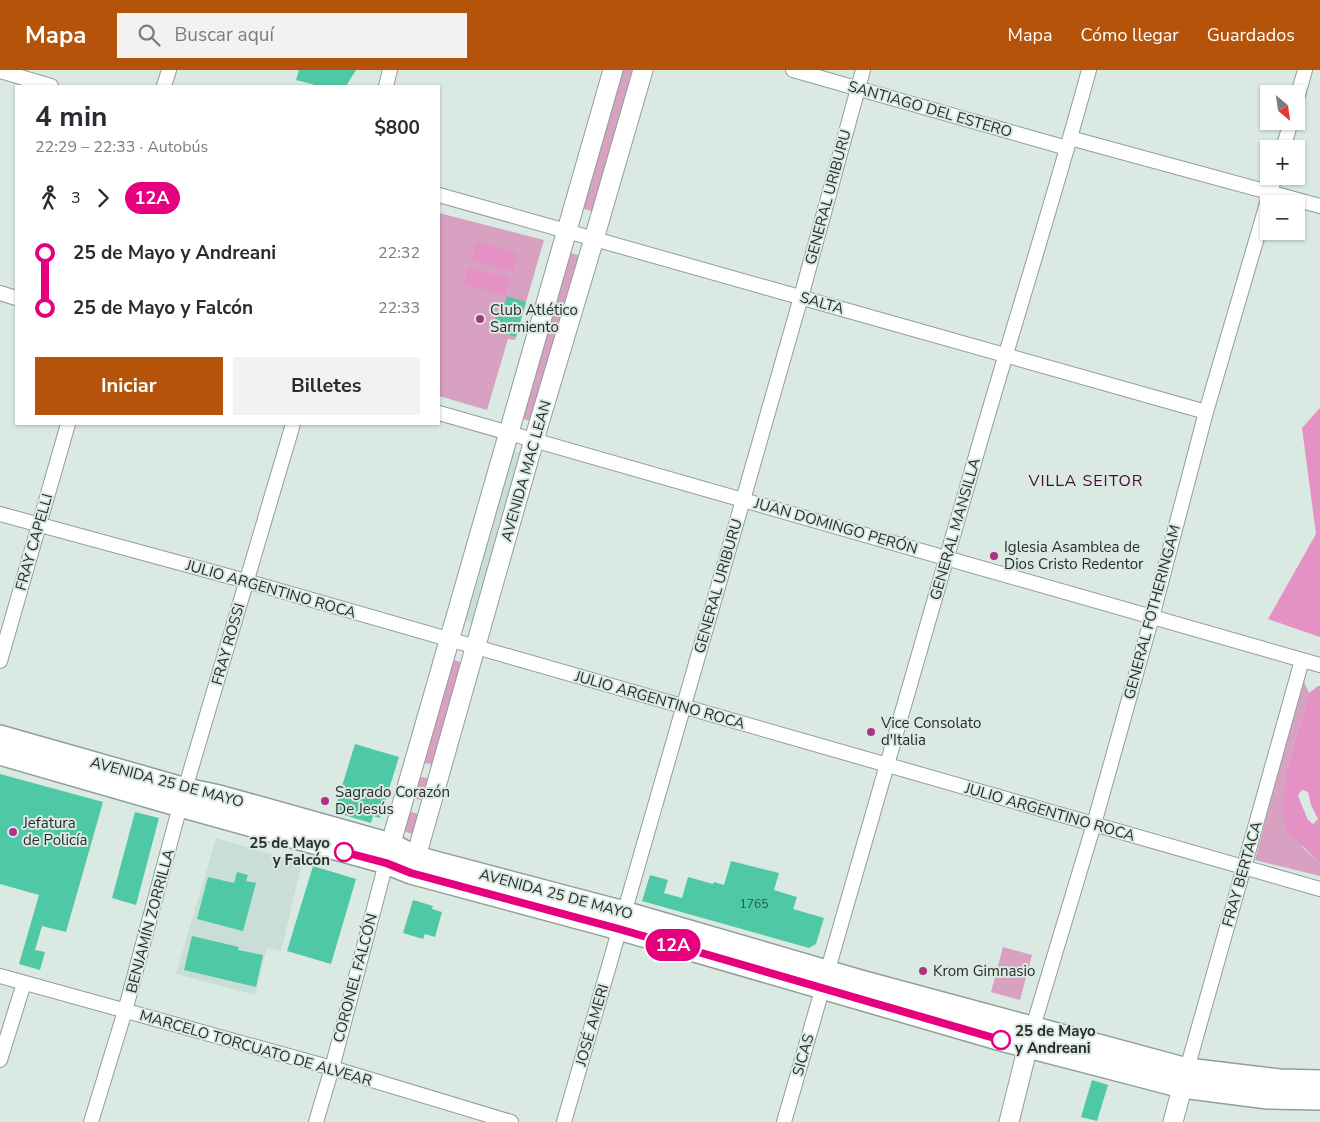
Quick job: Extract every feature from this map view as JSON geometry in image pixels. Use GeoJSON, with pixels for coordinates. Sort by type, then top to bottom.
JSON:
{"type":"FeatureCollection","features":[{"type":"Feature","properties":{"kind":"main road","name":"AVENIDA MAC LEAN"},"geometry":{"type":"LineString","coordinates":[[388,854],[613,70]]}},
{"type":"Feature","properties":{"kind":"main road","name":"AVENIDA MAC LEAN"},"geometry":{"type":"LineString","coordinates":[[414,865],[534,440],[643,70]]}},
{"type":"Feature","properties":{"kind":"main road","name":"AVENIDA 25 DE MAYO"},"geometry":{"type":"LineString","coordinates":[[0,736],[183,798]]}},
{"type":"Feature","properties":{"kind":"main road","name":"AVENIDA 25 DE MAYO"},"geometry":{"type":"LineString","coordinates":[[0,754],[183,798],[388,854],[414,865],[622,920],[1030,1038],[1268,1098],[1320,1099]]}},
{"type":"Feature","properties":{"kind":"main road"},"geometry":{"type":"LineString","coordinates":[[414,766],[440,773]]}},
{"type":"Feature","properties":{"kind":"main road"},"geometry":{"type":"LineString","coordinates":[[403,805],[429,812]]}},
{"type":"Feature","properties":{"kind":"main road"},"geometry":{"type":"LineString","coordinates":[[1009,1122],[1030,1038]]}},
{"type":"Feature","properties":{"kind":"main road","name":"AVENIDA 25 DE MAYO"},"geometry":{"type":"LineString","coordinates":[[1184,1078],[1320,1081]]}},
{"type":"Feature","properties":{"kind":"main road"},"geometry":{"type":"LineString","coordinates":[[1173,1122],[1184,1078]]}},
{"type":"Feature","properties":{"kind":"street"},"geometry":{"type":"LineString","coordinates":[[164,85],[169,70]]}},
{"type":"Feature","properties":{"kind":"street"},"geometry":{"type":"LineString","coordinates":[[386,85],[390,70]]}},
{"type":"Feature","properties":{"kind":"street","name":"SANTIAGO DEL ESTERO"},"geometry":{"type":"LineString","coordinates":[[792,70],[1069,143],[1320,206]]}},
{"type":"Feature","properties":{"kind":"street","name":"GENERAL URIBURU"},"geometry":{"type":"LineString","coordinates":[[622,920],[801,297],[863,70]]}},
{"type":"Feature","properties":{"kind":"street","name":"GENERAL MANSILLA"},"geometry":{"type":"LineString","coordinates":[[825,979],[1089,70]]}},
{"type":"Feature","properties":{"kind":"street"},"geometry":{"type":"LineString","coordinates":[[1301,85],[1305,70]]}},
{"type":"Feature","properties":{"kind":"street"},"geometry":{"type":"LineString","coordinates":[[0,71],[48,85]]}},
{"type":"Feature","properties":{"kind":"street","name":"GENERAL FOTHERINGAM"},"geometry":{"type":"LineString","coordinates":[[1030,1038],[1094,824],[1152,617],[1206,412],[1273,185]]}},
{"type":"Feature","properties":{"kind":"street","name":"SALTA"},"geometry":{"type":"LineString","coordinates":[[440,195],[1206,412]]}},
{"type":"Feature","properties":{"kind":"street"},"geometry":{"type":"LineString","coordinates":[[0,293],[15,298]]}},
{"type":"Feature","properties":{"kind":"street","name":"JUAN DOMINGO PERÓN"},"geometry":{"type":"LineString","coordinates":[[440,413],[1320,665]]}},
{"type":"Feature","properties":{"kind":"street","name":"FRAY CAPELLI"},"geometry":{"type":"LineString","coordinates":[[0,661],[68,425]]}},
{"type":"Feature","properties":{"kind":"street","name":"FRAY ROSSI"},"geometry":{"type":"LineString","coordinates":[[183,798],[293,425]]}},
{"type":"Feature","properties":{"kind":"street","name":"JULIO ARGENTINO ROCA"},"geometry":{"type":"LineString","coordinates":[[0,514],[246,581],[1320,889]]}},
{"type":"Feature","properties":{"kind":"street","name":"FRAY BERTACA"},"geometry":{"type":"LineString","coordinates":[[1184,1078],[1302,660]]}},
{"type":"Feature","properties":{"kind":"street","name":"BENJAMÍN ZORRILLA"},"geometry":{"type":"LineString","coordinates":[[92,1122],[126,1011],[183,798]]}},
{"type":"Feature","properties":{"kind":"street","name":"CORONEL FALCÓN"},"geometry":{"type":"LineString","coordinates":[[316,1122],[388,854]]}},
{"type":"Feature","properties":{"kind":"street","name":"JOSÉ AMERI"},"geometry":{"type":"LineString","coordinates":[[564,1122],[622,920]]}},
{"type":"Feature","properties":{"kind":"street","name":"MARCELO TORCUATO DE ALVEAR"},"geometry":{"type":"LineString","coordinates":[[0,976],[332,1068],[511,1122]]}},
{"type":"Feature","properties":{"kind":"street","name":"SICAS"},"geometry":{"type":"LineString","coordinates":[[784,1122],[825,979]]}},
{"type":"Feature","properties":{"kind":"street"},"geometry":{"type":"LineString","coordinates":[[0,1060],[24,983]]}},
{"type":"Feature","properties":{"kind":"shaded area"},"geometry":{"type":"Polygon","coordinates":[[[619,70],[635,70],[595,212],[581,208],[619,70]]]}},
{"type":"Feature","properties":{"kind":"shaded area","name":"Club Atlético Sarmiento"},"geometry":{"type":"Polygon","coordinates":[[[440,213],[544,240],[515,340],[508,339],[487,410],[440,396],[440,213]]]}},
{"type":"Feature","properties":{"kind":"shaded area"},"geometry":{"type":"Polygon","coordinates":[[[476,242],[518,253],[513,272],[471,261],[476,242]]]}},
{"type":"Feature","properties":{"kind":"shaded area"},"geometry":{"type":"Polygon","coordinates":[[[567,252],[581,256],[535,422],[520,418],[567,252]]]}},
{"type":"Feature","properties":{"kind":"shaded area"},"geometry":{"type":"Polygon","coordinates":[[[468,268],[509,278],[505,295],[463,285],[468,268]]]}},
{"type":"Feature","properties":{"kind":"shaded area"},"geometry":{"type":"Polygon","coordinates":[[[1320,408],[1320,637],[1268,619],[1316,534],[1302,428],[1320,408]]]}},
{"type":"Feature","properties":{"kind":"shaded area"},"geometry":{"type":"Polygon","coordinates":[[[509,450],[524,454],[476,624],[460,619],[509,450]]]}},
{"type":"Feature","properties":{"kind":"shaded area"},"geometry":{"type":"Polygon","coordinates":[[[454,660],[463,663],[434,765],[425,763],[423,757],[449,664],[454,660]]]}},
{"type":"Feature","properties":{"kind":"shaded area"},"geometry":{"type":"Polygon","coordinates":[[[1303,679],[1309,693],[1287,769],[1303,848],[1320,863],[1320,876],[1255,860],[1303,679]]]}},
{"type":"Feature","properties":{"kind":"shaded area"},"geometry":{"type":"Polygon","coordinates":[[[1320,686],[1320,863],[1286,830],[1283,809],[1287,769],[1309,693],[1320,686]],[[1303,790],[1298,796],[1308,820],[1313,824],[1318,819],[1311,805],[1308,792],[1303,790]]]}},
{"type":"Feature","properties":{"kind":"shaded area"},"geometry":{"type":"Polygon","coordinates":[[[423,777],[430,779],[423,800],[416,799],[412,794],[417,779],[423,777]]]}},
{"type":"Feature","properties":{"kind":"shaded area"},"geometry":{"type":"Polygon","coordinates":[[[412,812],[418,814],[422,820],[419,831],[412,834],[406,832],[402,827],[405,816],[412,812]]]}},
{"type":"Feature","properties":{"kind":"shaded area"},"geometry":{"type":"Polygon","coordinates":[[[216,838],[302,863],[281,951],[267,948],[255,995],[176,974],[216,838]]]}},
{"type":"Feature","properties":{"kind":"shaded area"},"geometry":{"type":"Polygon","coordinates":[[[1003,947],[1032,955],[1020,1000],[991,992],[1003,947]]]}},
{"type":"Feature","properties":{"kind":"building"},"geometry":{"type":"Polygon","coordinates":[[[299,70],[356,70],[347,85],[315,85],[296,80],[299,70]]]}},
{"type":"Feature","properties":{"kind":"building"},"geometry":{"type":"Polygon","coordinates":[[[507,296],[526,302],[516,337],[492,330],[496,316],[501,317],[507,296]]]}},
{"type":"Feature","properties":{"kind":"building"},"geometry":{"type":"Polygon","coordinates":[[[355,744],[399,757],[380,818],[373,816],[371,823],[334,812],[355,744]]]}},
{"type":"Feature","properties":{"kind":"building"},"geometry":{"type":"Polygon","coordinates":[[[0,774],[103,802],[66,932],[42,926],[35,950],[45,952],[40,970],[19,964],[39,895],[0,884],[0,774]]]}},
{"type":"Feature","properties":{"kind":"building"},"geometry":{"type":"Polygon","coordinates":[[[135,812],[159,818],[136,905],[112,898],[135,812]]]}},
{"type":"Feature","properties":{"kind":"building"},"geometry":{"type":"Polygon","coordinates":[[[731,861],[779,873],[774,890],[797,897],[793,909],[824,918],[816,944],[809,948],[642,901],[650,875],[668,880],[664,893],[682,898],[688,877],[724,885],[731,861]]]}},
{"type":"Feature","properties":{"kind":"building"},"geometry":{"type":"Polygon","coordinates":[[[313,866],[356,879],[331,964],[287,951],[313,866]]]}},
{"type":"Feature","properties":{"kind":"building"},"geometry":{"type":"Polygon","coordinates":[[[237,872],[248,875],[246,881],[256,883],[243,931],[197,919],[208,877],[234,883],[237,872]]]}},
{"type":"Feature","properties":{"kind":"building"},"geometry":{"type":"Polygon","coordinates":[[[413,900],[433,906],[432,909],[442,912],[435,937],[425,934],[423,939],[403,933],[413,900]]]}},
{"type":"Feature","properties":{"kind":"building"},"geometry":{"type":"Polygon","coordinates":[[[192,936],[239,947],[238,950],[263,955],[256,987],[184,970],[192,936]]]}},
{"type":"Feature","properties":{"kind":"building"},"geometry":{"type":"Polygon","coordinates":[[[1092,1080],[1108,1085],[1097,1121],[1081,1117],[1092,1080]]]}},
{"type":"Feature","properties":{"kind":"bus line","name":"12A"},"geometry":{"type":"LineString","coordinates":[[344,852],[386,863],[411,873],[619,929],[1001,1040]]}},
{"type":"Feature","properties":{"kind":"place","name":"Club Atlético Sarmiento"},"geometry":{"type":"Point","coordinates":[480,319]}},
{"type":"Feature","properties":{"kind":"place","name":"Iglesia Asamblea de Dios Cristo Redentor"},"geometry":{"type":"Point","coordinates":[994,556]}},
{"type":"Feature","properties":{"kind":"place","name":"Vice Consolato d'Italia"},"geometry":{"type":"Point","coordinates":[871,732]}},
{"type":"Feature","properties":{"kind":"place","name":"Sagrado Corazón De Jesús"},"geometry":{"type":"Point","coordinates":[325,801]}},
{"type":"Feature","properties":{"kind":"place","name":"Jefatura de Policía"},"geometry":{"type":"Point","coordinates":[13,832]}},
{"type":"Feature","properties":{"kind":"place","name":"25 de Mayo y Falcón"},"geometry":{"type":"Point","coordinates":[344,852]}},
{"type":"Feature","properties":{"kind":"place","name":"Krom Gimnasio"},"geometry":{"type":"Point","coordinates":[923,971]}},
{"type":"Feature","properties":{"kind":"place","name":"25 de Mayo y Andreani"},"geometry":{"type":"Point","coordinates":[1001,1040]}},
{"type":"Feature","properties":{"kind":"district","name":"VILLA SEITOR"},"geometry":{"type":"Point","coordinates":[1086,481]}}]}
